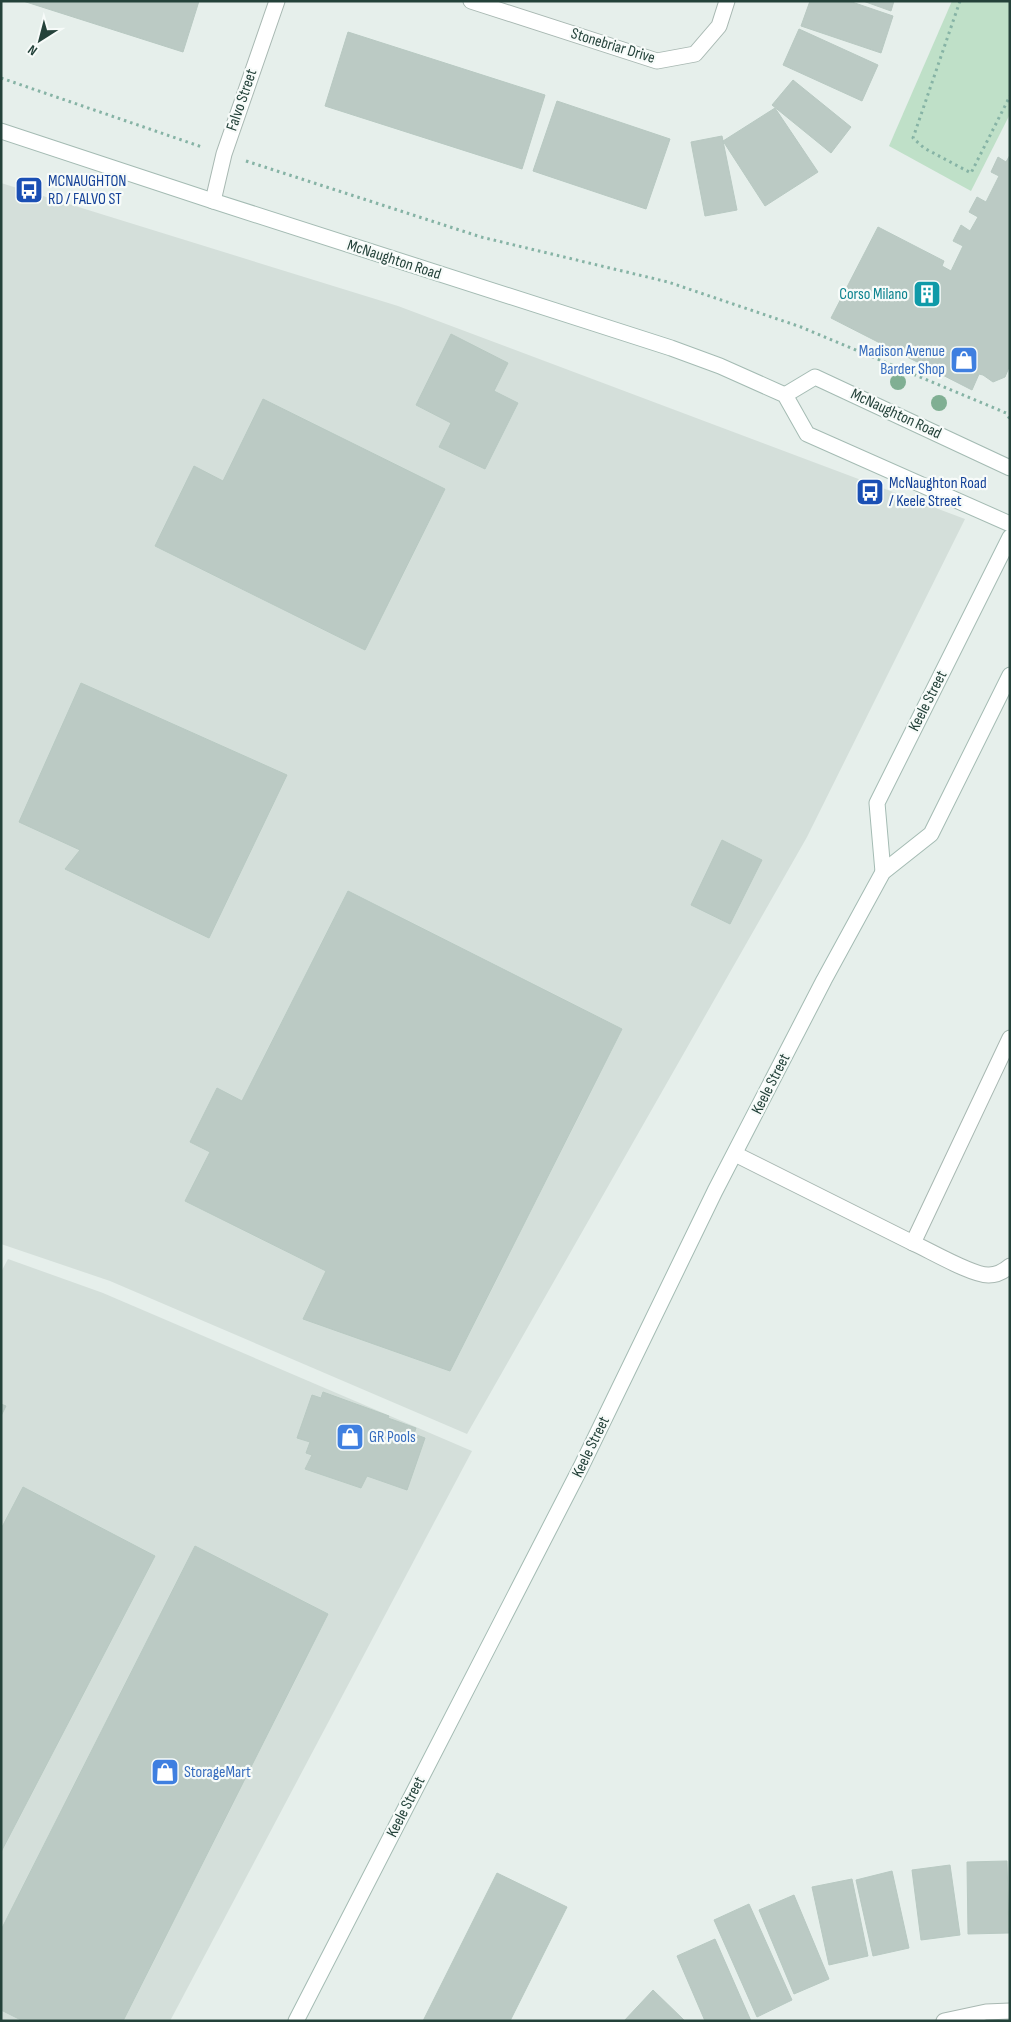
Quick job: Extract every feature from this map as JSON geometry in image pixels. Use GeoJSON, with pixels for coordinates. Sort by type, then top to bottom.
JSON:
{"type":"FeatureCollection","features":[{"type":"Feature","properties":{"kind":"street","name":"Falvo Street"},"geometry":{"type":"LineString","coordinates":[[213,201],[224,154],[278,1]]}},
{"type":"Feature","properties":{"kind":"street","name":"Stonebriar Drive"},"geometry":{"type":"LineString","coordinates":[[471,1],[657,61],[695,54],[719,26],[727,1]]}},
{"type":"Feature","properties":{"kind":"street","name":"McNaughton Road"},"geometry":{"type":"LineString","coordinates":[[1,131],[671,348],[720,366],[784,395],[815,376],[1010,468]]}},
{"type":"Feature","properties":{"kind":"street"},"geometry":{"type":"LineString","coordinates":[[784,395],[807,434],[1010,524]]}},
{"type":"Feature","properties":{"kind":"street","name":"Keele Street"},"geometry":{"type":"LineString","coordinates":[[883,872],[877,803],[1010,538]]}},
{"type":"Feature","properties":{"kind":"street","name":"Keele Street"},"geometry":{"type":"LineString","coordinates":[[296,2021],[582,1467],[735,1154],[824,980],[883,872],[931,834],[1010,675]]}},
{"type":"Feature","properties":{"kind":"street"},"geometry":{"type":"LineString","coordinates":[[913,1243],[1010,1038]]}},
{"type":"Feature","properties":{"kind":"street"},"geometry":{"type":"LineString","coordinates":[[735,1154],[971,1270],[988,1275],[1003,1272],[1010,1266]]}},
{"type":"Feature","properties":{"kind":"street"},"geometry":{"type":"LineString","coordinates":[[944,2021],[986,2012],[1010,2011]]}},
{"type":"Feature","properties":{"kind":"path"},"geometry":{"type":"LineString","coordinates":[[960,1],[914,138],[924,148],[971,173],[1010,96]]}},
{"type":"Feature","properties":{"kind":"path"},"geometry":{"type":"LineString","coordinates":[[1,78],[224,154],[481,238],[668,282],[801,327],[1006,413],[1010,419]]}},
{"type":"Feature","properties":{"kind":"shaded area"},"geometry":{"type":"Polygon","coordinates":[[[1,183],[398,306],[965,519],[807,837],[467,1434],[110,1281],[1,1244],[1,183]]]}},
{"type":"Feature","properties":{"kind":"shaded area"},"geometry":{"type":"Polygon","coordinates":[[[8,1259],[103,1293],[472,1451],[170,2021],[1,2021],[1,1272],[8,1259]]]}},
{"type":"Feature","properties":{"kind":"green space"},"geometry":{"type":"Polygon","coordinates":[[[952,1],[1010,1],[1010,114],[971,191],[889,146],[952,1]]]}},
{"type":"Feature","properties":{"kind":"building"},"geometry":{"type":"Polygon","coordinates":[[[23,1],[199,1],[183,52],[23,1]]]}},
{"type":"Feature","properties":{"kind":"building"},"geometry":{"type":"Polygon","coordinates":[[[810,1],[849,1],[893,16],[881,53],[801,26],[810,1]]]}},
{"type":"Feature","properties":{"kind":"building"},"geometry":{"type":"Polygon","coordinates":[[[863,1],[894,1],[891,11],[863,1]]]}},
{"type":"Feature","properties":{"kind":"building"},"geometry":{"type":"Polygon","coordinates":[[[799,29],[878,65],[862,101],[783,65],[799,29]]]}},
{"type":"Feature","properties":{"kind":"building"},"geometry":{"type":"Polygon","coordinates":[[[348,32],[545,95],[522,169],[325,106],[348,32]]]}},
{"type":"Feature","properties":{"kind":"building"},"geometry":{"type":"Polygon","coordinates":[[[793,80],[851,127],[831,153],[772,105],[793,80]]]}},
{"type":"Feature","properties":{"kind":"building"},"geometry":{"type":"Polygon","coordinates":[[[557,101],[670,139],[646,209],[533,171],[557,101]]]}},
{"type":"Feature","properties":{"kind":"building"},"geometry":{"type":"Polygon","coordinates":[[[775,108],[818,172],[765,206],[723,141],[775,108]]]}},
{"type":"Feature","properties":{"kind":"building"},"geometry":{"type":"Polygon","coordinates":[[[722,136],[737,210],[705,216],[691,142],[722,136]]]}},
{"type":"Feature","properties":{"kind":"building","name":"Corso Milano"},"geometry":{"type":"Polygon","coordinates":[[[1010,155],[1010,365],[1005,377],[993,382],[979,374],[972,390],[831,318],[878,227],[944,261],[942,266],[951,271],[963,246],[953,241],[961,225],[970,231],[978,217],[969,212],[977,197],[986,202],[999,176],[991,172],[998,157],[1006,162],[1010,155]]]}},
{"type":"Feature","properties":{"kind":"building"},"geometry":{"type":"Polygon","coordinates":[[[451,334],[508,363],[494,391],[518,403],[485,469],[439,447],[451,423],[416,405],[451,334]]]}},
{"type":"Feature","properties":{"kind":"building"},"geometry":{"type":"Polygon","coordinates":[[[263,399],[445,489],[365,650],[155,546],[194,466],[223,481],[263,399]]]}},
{"type":"Feature","properties":{"kind":"building"},"geometry":{"type":"Polygon","coordinates":[[[81,683],[287,775],[209,938],[65,869],[80,850],[19,822],[81,683]]]}},
{"type":"Feature","properties":{"kind":"building"},"geometry":{"type":"Polygon","coordinates":[[[722,840],[762,860],[730,924],[691,905],[722,840]]]}},
{"type":"Feature","properties":{"kind":"building"},"geometry":{"type":"Polygon","coordinates":[[[348,891],[622,1029],[450,1371],[303,1319],[326,1271],[185,1201],[210,1152],[190,1142],[217,1088],[242,1101],[348,891]]]}},
{"type":"Feature","properties":{"kind":"building"},"geometry":{"type":"Polygon","coordinates":[[[323,1392],[416,1428],[414,1434],[425,1438],[407,1490],[367,1476],[361,1488],[305,1469],[312,1455],[306,1453],[310,1442],[297,1438],[312,1395],[321,1398],[323,1392]]]}},
{"type":"Feature","properties":{"kind":"building"},"geometry":{"type":"Polygon","coordinates":[[[1,1404],[6,1406],[1,1416],[1,1404]]]}},
{"type":"Feature","properties":{"kind":"building"},"geometry":{"type":"Polygon","coordinates":[[[23,1487],[155,1556],[1,1852],[1,1529],[23,1487]]]}},
{"type":"Feature","properties":{"kind":"building","name":"StorageMart"},"geometry":{"type":"Polygon","coordinates":[[[195,1546],[328,1614],[123,2021],[23,2021],[1,2010],[1,1930],[195,1546]]]}},
{"type":"Feature","properties":{"kind":"building"},"geometry":{"type":"Polygon","coordinates":[[[1007,1861],[1009,1933],[968,1934],[967,1862],[1007,1861]]]}},
{"type":"Feature","properties":{"kind":"building"},"geometry":{"type":"Polygon","coordinates":[[[950,1865],[960,1935],[921,1940],[912,1870],[950,1865]]]}},
{"type":"Feature","properties":{"kind":"building"},"geometry":{"type":"Polygon","coordinates":[[[892,1871],[909,1948],[873,1956],[856,1880],[892,1871]]]}},
{"type":"Feature","properties":{"kind":"building"},"geometry":{"type":"Polygon","coordinates":[[[497,1873],[567,1907],[510,2021],[423,2021],[497,1873]]]}},
{"type":"Feature","properties":{"kind":"building"},"geometry":{"type":"Polygon","coordinates":[[[852,1879],[868,1956],[829,1965],[812,1887],[852,1879]]]}},
{"type":"Feature","properties":{"kind":"building"},"geometry":{"type":"Polygon","coordinates":[[[794,1895],[829,1979],[794,1994],[759,1910],[794,1895]]]}},
{"type":"Feature","properties":{"kind":"building"},"geometry":{"type":"Polygon","coordinates":[[[749,1904],[792,2000],[757,2017],[714,1920],[749,1904]]]}},
{"type":"Feature","properties":{"kind":"building"},"geometry":{"type":"Polygon","coordinates":[[[715,1939],[751,2021],[705,2021],[677,1956],[715,1939]]]}},
{"type":"Feature","properties":{"kind":"building"},"geometry":{"type":"Polygon","coordinates":[[[653,1990],[685,2021],[624,2021],[653,1990]]]}},
{"type":"Feature","properties":{"kind":"place","name":"MCNAUGHTON RD / FALVO ST"},"geometry":{"type":"Point","coordinates":[29,190]}},
{"type":"Feature","properties":{"kind":"place","name":"Corso Milano"},"geometry":{"type":"Point","coordinates":[927,294]}},
{"type":"Feature","properties":{"kind":"place","name":"Madison Avenue Barder Shop"},"geometry":{"type":"Point","coordinates":[964,360]}},
{"type":"Feature","properties":{"kind":"place","name":"McNaughton Road / Keele Street"},"geometry":{"type":"Point","coordinates":[870,492]}},
{"type":"Feature","properties":{"kind":"place","name":"GR Pools"},"geometry":{"type":"Point","coordinates":[350,1437]}},
{"type":"Feature","properties":{"kind":"place","name":"StorageMart"},"geometry":{"type":"Point","coordinates":[165,1772]}}]}
